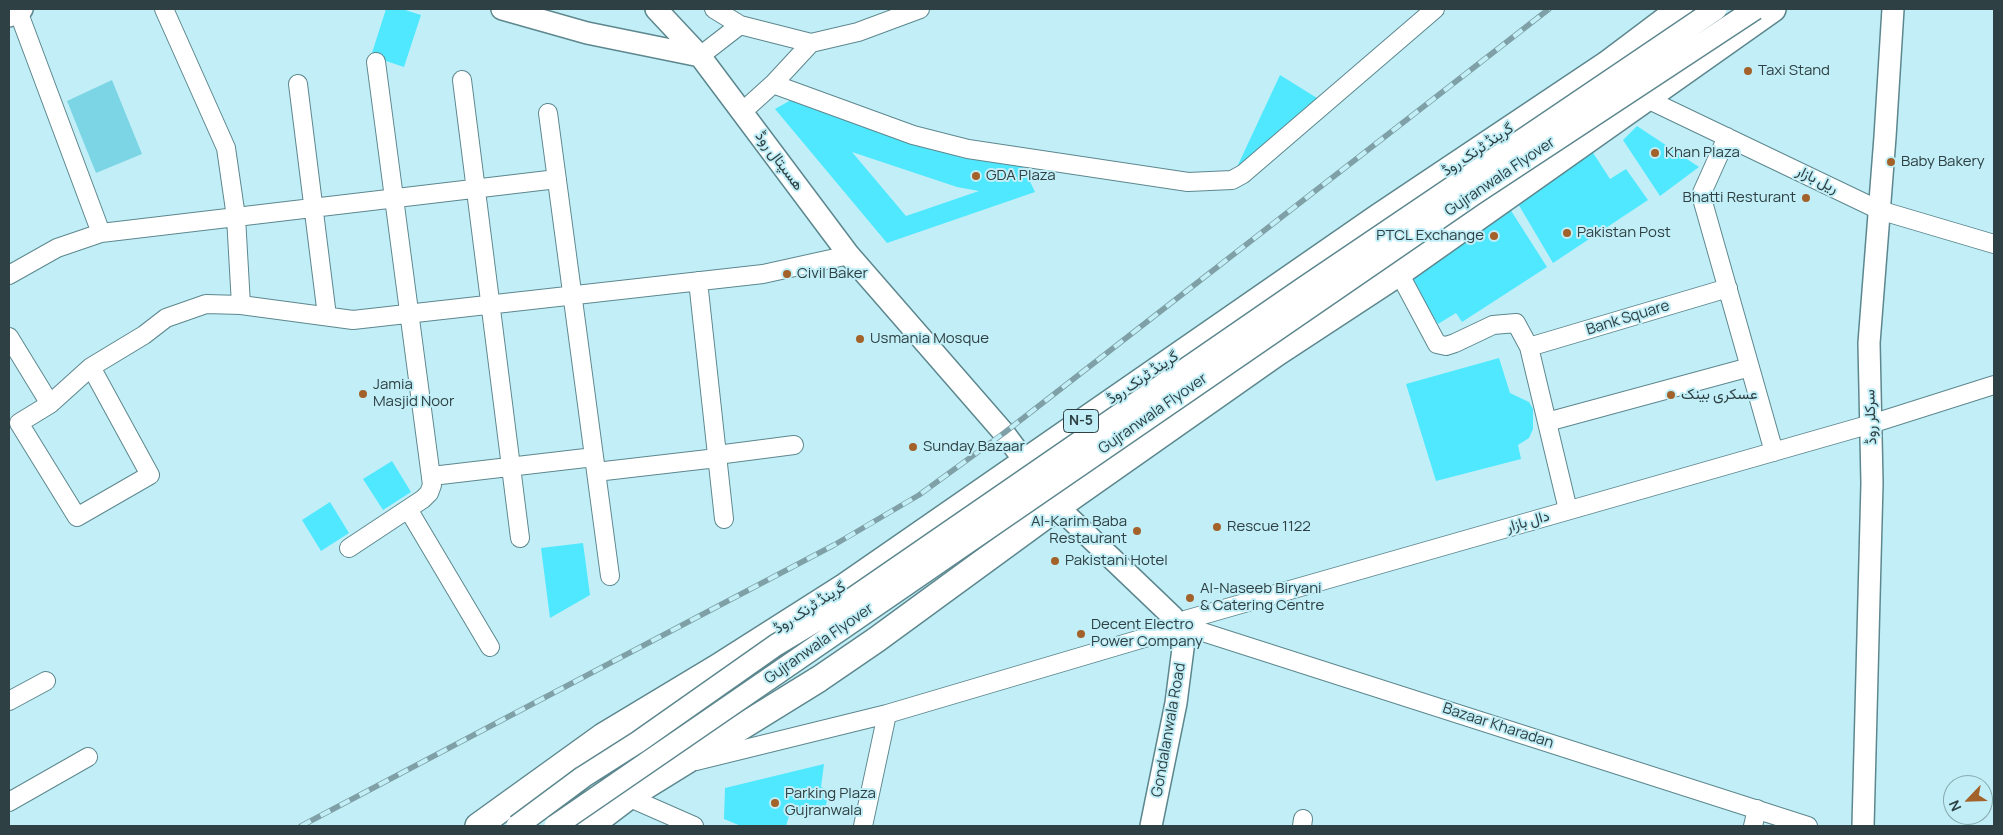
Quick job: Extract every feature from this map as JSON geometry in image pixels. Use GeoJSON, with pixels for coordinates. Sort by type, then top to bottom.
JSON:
{"type":"FeatureCollection","features":[{"type":"Feature","properties":{"kind":"highway","name":"گرینڈ ٹرنک روڈ"},"geometry":{"type":"LineString","coordinates":[[478,826],[603,736],[716,668],[844,586],[1240,312],[1607,64],[1680,9]]}},
{"type":"Feature","properties":{"kind":"highway"},"geometry":{"type":"LineString","coordinates":[[590,826],[628,797],[820,679],[1058,507],[1277,353],[1399,273],[1773,9]]}},
{"type":"Feature","properties":{"kind":"highway"},"geometry":{"type":"LineString","coordinates":[[1240,312],[1277,353]]}},
{"type":"Feature","properties":{"kind":"highway"},"geometry":{"type":"LineString","coordinates":[[844,586],[876,640]]}},
{"type":"Feature","properties":{"kind":"main road"},"geometry":{"type":"LineString","coordinates":[[502,9],[587,33],[700,56]]}},
{"type":"Feature","properties":{"kind":"main road","name":"ھسپتال روڈ"},"geometry":{"type":"LineString","coordinates":[[656,9],[700,56],[849,256],[991,419],[1024,460]]}},
{"type":"Feature","properties":{"kind":"main road","name":"Gujranwala Flyover"},"geometry":{"type":"LineString","coordinates":[[517,826],[583,777],[638,742],[776,645],[849,601],[1295,294],[1716,9]]}},
{"type":"Feature","properties":{"kind":"main road","name":"Gujranwala Flyover"},"geometry":{"type":"LineString","coordinates":[[555,826],[1466,199],[1755,9]]}},
{"type":"Feature","properties":{"kind":"main road","name":"سرکلر روڈ"},"geometry":{"type":"LineString","coordinates":[[1863,826],[1872,482],[1869,343],[1893,9]]}},
{"type":"Feature","properties":{"kind":"main road"},"geometry":{"type":"LineString","coordinates":[[1058,507],[1178,627]]}},
{"type":"Feature","properties":{"kind":"main road","name":"Gondalanwala Road"},"geometry":{"type":"LineString","coordinates":[[1138,826],[1169,680],[1178,627]]}},
{"type":"Feature","properties":{"kind":"main road","name":"Gondalanwala Road"},"geometry":{"type":"LineString","coordinates":[[1151,826],[1176,703],[1178,627]]}},
{"type":"Feature","properties":{"kind":"street"},"geometry":{"type":"LineString","coordinates":[[164,9],[226,148],[236,217],[240,306]]}},
{"type":"Feature","properties":{"kind":"street"},"geometry":{"type":"LineString","coordinates":[[714,9],[740,25],[811,43],[858,32],[920,9]]}},
{"type":"Feature","properties":{"kind":"street"},"geometry":{"type":"LineString","coordinates":[[773,84],[913,135],[968,149],[1188,182],[1224,181],[1243,174],[1436,9]]}},
{"type":"Feature","properties":{"kind":"street"},"geometry":{"type":"LineString","coordinates":[[16,12],[100,233]]}},
{"type":"Feature","properties":{"kind":"street"},"geometry":{"type":"LineString","coordinates":[[700,56],[740,25]]}},
{"type":"Feature","properties":{"kind":"street"},"geometry":{"type":"LineString","coordinates":[[742,112],[773,84],[811,43]]}},
{"type":"Feature","properties":{"kind":"street"},"geometry":{"type":"LineString","coordinates":[[349,548],[429,493],[432,476],[376,62]]}},
{"type":"Feature","properties":{"kind":"street"},"geometry":{"type":"LineString","coordinates":[[462,80],[520,538]]}},
{"type":"Feature","properties":{"kind":"street"},"geometry":{"type":"LineString","coordinates":[[298,84],[326,316]]}},
{"type":"Feature","properties":{"kind":"street","name":"ریل بازار"},"geometry":{"type":"LineString","coordinates":[[1647,98],[1879,210],[1994,244]]}},
{"type":"Feature","properties":{"kind":"street"},"geometry":{"type":"LineString","coordinates":[[548,113],[610,576]]}},
{"type":"Feature","properties":{"kind":"street"},"geometry":{"type":"LineString","coordinates":[[1727,137],[1701,195],[1774,452]]}},
{"type":"Feature","properties":{"kind":"street"},"geometry":{"type":"LineString","coordinates":[[9,275],[57,248],[100,233],[476,187],[557,179]]}},
{"type":"Feature","properties":{"kind":"street"},"geometry":{"type":"LineString","coordinates":[[91,367],[150,475],[77,517],[19,423],[50,404],[91,367],[144,335],[166,318],[206,304],[240,306],[353,320],[763,274],[849,256]]}},
{"type":"Feature","properties":{"kind":"street"},"geometry":{"type":"LineString","coordinates":[[1399,273],[1437,344],[1451,345],[1493,324],[1516,323],[1529,347],[1568,510]]}},
{"type":"Feature","properties":{"kind":"street"},"geometry":{"type":"LineString","coordinates":[[698,281],[724,519]]}},
{"type":"Feature","properties":{"kind":"street","name":"Bank Square"},"geometry":{"type":"LineString","coordinates":[[1529,347],[1728,288]]}},
{"type":"Feature","properties":{"kind":"street"},"geometry":{"type":"LineString","coordinates":[[9,337],[50,404]]}},
{"type":"Feature","properties":{"kind":"street"},"geometry":{"type":"LineString","coordinates":[[1547,422],[1750,367]]}},
{"type":"Feature","properties":{"kind":"street","name":"دال بازار"},"geometry":{"type":"LineString","coordinates":[[680,765],[887,714],[1568,510],[1871,424],[1994,385]]}},
{"type":"Feature","properties":{"kind":"street"},"geometry":{"type":"LineString","coordinates":[[432,476],[512,467],[717,457],[794,445]]}},
{"type":"Feature","properties":{"kind":"street"},"geometry":{"type":"LineString","coordinates":[[408,509],[490,646]]}},
{"type":"Feature","properties":{"kind":"street","name":"Bazaar Kharadan"},"geometry":{"type":"LineString","coordinates":[[1178,627],[1755,818],[1808,826]]}},
{"type":"Feature","properties":{"kind":"street"},"geometry":{"type":"LineString","coordinates":[[9,701],[46,681]]}},
{"type":"Feature","properties":{"kind":"street"},"geometry":{"type":"LineString","coordinates":[[863,826],[887,714]]}},
{"type":"Feature","properties":{"kind":"street"},"geometry":{"type":"LineString","coordinates":[[9,802],[88,757]]}},
{"type":"Feature","properties":{"kind":"street"},"geometry":{"type":"LineString","coordinates":[[628,797],[694,826]]}},
{"type":"Feature","properties":{"kind":"shaded area"},"geometry":{"type":"Polygon","coordinates":[[[112,80],[142,154],[96,173],[67,101],[112,80]]]}},
{"type":"Feature","properties":{"kind":"building"},"geometry":{"type":"Polygon","coordinates":[[[386,9],[402,9],[421,15],[404,67],[371,56],[386,9]]]}},
{"type":"Feature","properties":{"kind":"building"},"geometry":{"type":"Polygon","coordinates":[[[1280,75],[1317,98],[1237,167],[1280,75]]]}},
{"type":"Feature","properties":{"kind":"building","name":"GDA Plaza"},"geometry":{"type":"Polygon","coordinates":[[[798,96],[811,106],[962,158],[1022,165],[1035,192],[887,243],[775,109],[798,96]],[[852,152],[906,216],[979,191],[957,187],[852,152]]]}},
{"type":"Feature","properties":{"kind":"building","name":"Khan Plaza"},"geometry":{"type":"Polygon","coordinates":[[[1637,126],[1699,167],[1660,196],[1623,140],[1637,126]]]}},
{"type":"Feature","properties":{"kind":"building","name":"Pakistan Post"},"geometry":{"type":"Polygon","coordinates":[[[1590,148],[1610,179],[1626,169],[1648,200],[1553,263],[1517,202],[1590,148]]]}},
{"type":"Feature","properties":{"kind":"building","name":"PTCL Exchange"},"geometry":{"type":"Polygon","coordinates":[[[1508,206],[1547,267],[1462,322],[1456,313],[1438,324],[1405,272],[1508,206]]]}},
{"type":"Feature","properties":{"kind":"building"},"geometry":{"type":"Polygon","coordinates":[[[1499,358],[1510,393],[1529,402],[1533,409],[1533,429],[1529,438],[1518,445],[1521,459],[1436,481],[1406,384],[1499,358]]]}},
{"type":"Feature","properties":{"kind":"building"},"geometry":{"type":"Polygon","coordinates":[[[392,461],[411,492],[383,510],[363,479],[392,461]]]}},
{"type":"Feature","properties":{"kind":"building"},"geometry":{"type":"Polygon","coordinates":[[[330,502],[349,533],[321,551],[302,520],[330,502]]]}},
{"type":"Feature","properties":{"kind":"building"},"geometry":{"type":"Polygon","coordinates":[[[583,543],[590,595],[550,618],[541,548],[583,543]]]}},
{"type":"Feature","properties":{"kind":"building","name":"Parking Plaza Gujranwala"},"geometry":{"type":"Polygon","coordinates":[[[824,764],[821,787],[829,790],[824,815],[789,816],[786,826],[741,826],[724,819],[725,788],[824,764]]]}},
{"type":"Feature","properties":{"kind":"railway"},"geometry":{"type":"LineString","coordinates":[[301,826],[834,545],[919,495],[1004,433],[1549,9]]}},
{"type":"Feature","properties":{"kind":"place","name":"Taxi Stand"},"geometry":{"type":"Point","coordinates":[1748,71]}},
{"type":"Feature","properties":{"kind":"place","name":"Khan Plaza"},"geometry":{"type":"Point","coordinates":[1655,153]}},
{"type":"Feature","properties":{"kind":"place","name":"Baby Bakery"},"geometry":{"type":"Point","coordinates":[1891,162]}},
{"type":"Feature","properties":{"kind":"place","name":"GDA Plaza"},"geometry":{"type":"Point","coordinates":[976,176]}},
{"type":"Feature","properties":{"kind":"place","name":"Bhatti Resturant"},"geometry":{"type":"Point","coordinates":[1806,198]}},
{"type":"Feature","properties":{"kind":"place","name":"Pakistan Post"},"geometry":{"type":"Point","coordinates":[1567,233]}},
{"type":"Feature","properties":{"kind":"place","name":"PTCL Exchange"},"geometry":{"type":"Point","coordinates":[1494,236]}},
{"type":"Feature","properties":{"kind":"place","name":"Civil Baker"},"geometry":{"type":"Point","coordinates":[787,274]}},
{"type":"Feature","properties":{"kind":"place","name":"Usmania Mosque"},"geometry":{"type":"Point","coordinates":[860,339]}},
{"type":"Feature","properties":{"kind":"place","name":"Jamia Masjid Noor"},"geometry":{"type":"Point","coordinates":[363,394]}},
{"type":"Feature","properties":{"kind":"place","name":"عسکری بینک"},"geometry":{"type":"Point","coordinates":[1671,395]}},
{"type":"Feature","properties":{"kind":"place","name":"Sunday Bazaar"},"geometry":{"type":"Point","coordinates":[913,447]}},
{"type":"Feature","properties":{"kind":"place","name":"Rescue 1122"},"geometry":{"type":"Point","coordinates":[1217,527]}},
{"type":"Feature","properties":{"kind":"place","name":"Al-Karim Baba Restaurant"},"geometry":{"type":"Point","coordinates":[1137,531]}},
{"type":"Feature","properties":{"kind":"place","name":"Pakistani Hotel"},"geometry":{"type":"Point","coordinates":[1055,561]}},
{"type":"Feature","properties":{"kind":"place","name":"Al-Naseeb Biryani & Catering Centre"},"geometry":{"type":"Point","coordinates":[1190,598]}},
{"type":"Feature","properties":{"kind":"place","name":"Decent Electro Power Company"},"geometry":{"type":"Point","coordinates":[1081,634]}},
{"type":"Feature","properties":{"kind":"place","name":"Parking Plaza Gujranwala"},"geometry":{"type":"Point","coordinates":[775,803]}}]}
